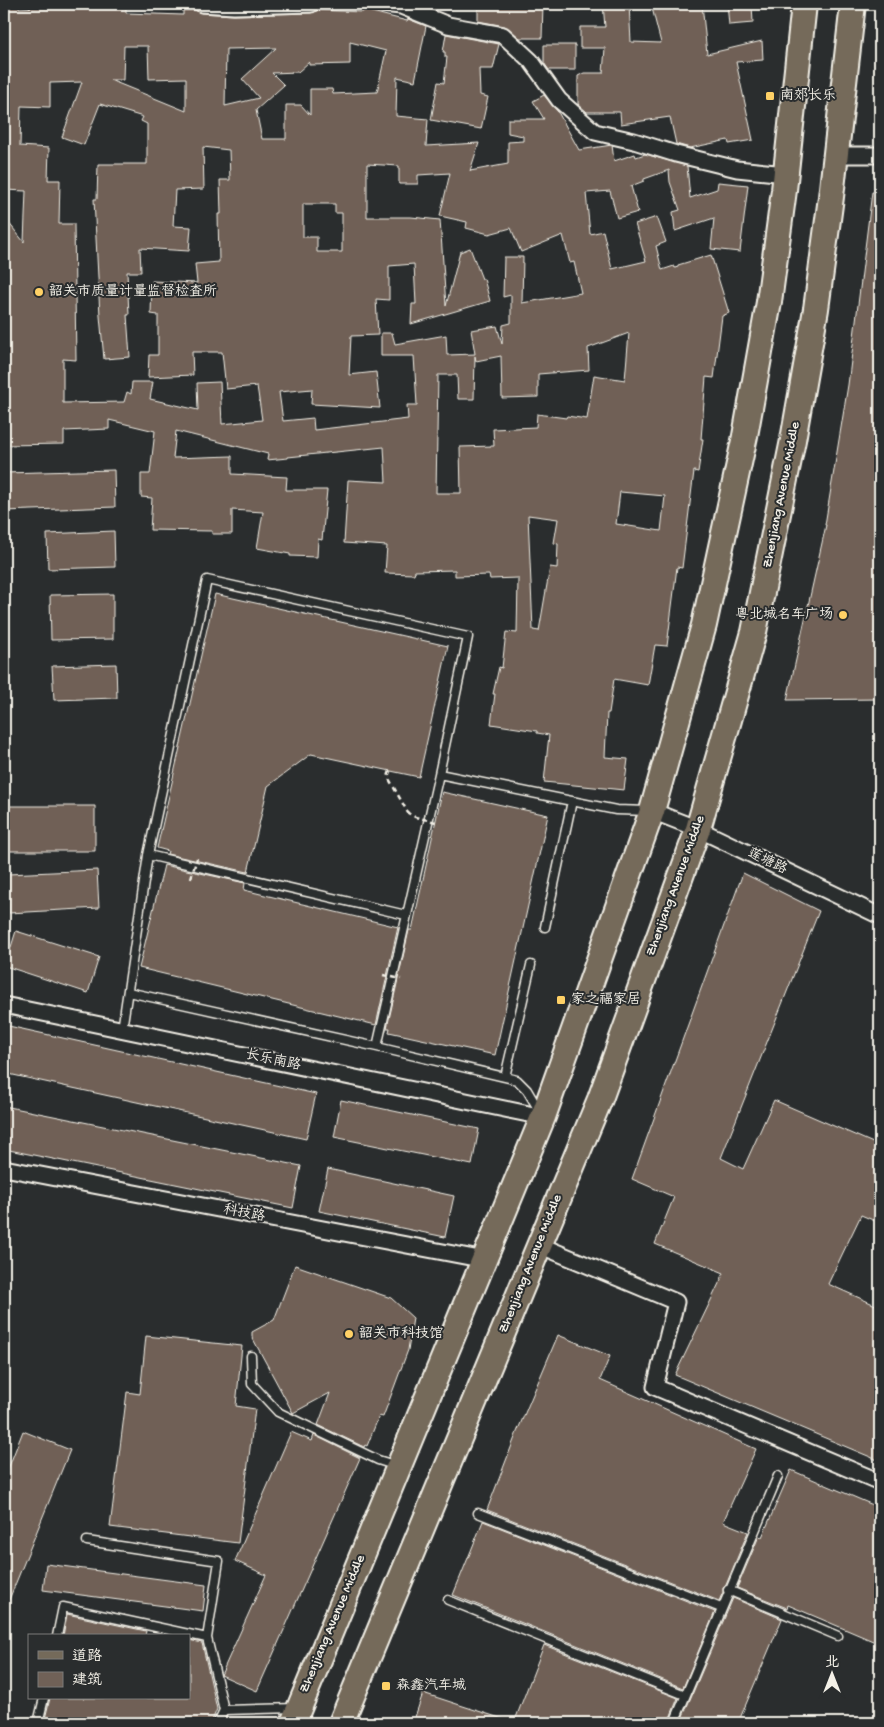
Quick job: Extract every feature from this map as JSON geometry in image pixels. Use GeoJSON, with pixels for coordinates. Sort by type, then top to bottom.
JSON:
{"type":"FeatureCollection","features":[{"type":"Feature","properties":{"kind":"main road","name":"Zhenjiang Avenue Middle"},"geometry":{"type":"LineString","coordinates":[[296,1716],[543,1117],[652,811],[704,625],[745,436],[769,302],[786,174],[804,4]]}},
{"type":"Feature","properties":{"kind":"main road","name":"Zhenjiang Avenue Middle"},"geometry":{"type":"LineString","coordinates":[[341,1723],[600,1099],[698,829],[754,632],[793,440],[816,309],[853,4]]}},
{"type":"Feature","properties":{"kind":"street"},"geometry":{"type":"LineString","coordinates":[[202,4],[234,6],[311,4]]}},
{"type":"Feature","properties":{"kind":"street"},"geometry":{"type":"LineString","coordinates":[[382,4],[401,6],[448,25],[503,35],[531,61],[559,100],[595,132],[737,169],[786,174]]}},
{"type":"Feature","properties":{"kind":"street"},"geometry":{"type":"LineString","coordinates":[[836,156],[880,155]]}},
{"type":"Feature","properties":{"kind":"street","name":"莲塘路"},"geometry":{"type":"LineString","coordinates":[[652,811],[698,829],[880,916]]}},
{"type":"Feature","properties":{"kind":"street","name":"长乐南路"},"geometry":{"type":"LineString","coordinates":[[4,1005],[543,1117]]}},
{"type":"Feature","properties":{"kind":"street","name":"科技路"},"geometry":{"type":"LineString","coordinates":[[4,1168],[485,1260]]}},
{"type":"Feature","properties":{"kind":"street"},"geometry":{"type":"LineString","coordinates":[[539,1245],[676,1302],[656,1387],[880,1482]]}},
{"type":"Feature","properties":{"kind":"lane"},"geometry":{"type":"LineString","coordinates":[[122,1030],[148,855],[207,580],[468,637],[377,1047]]}},
{"type":"Feature","properties":{"kind":"lane"},"geometry":{"type":"LineString","coordinates":[[439,774],[622,810],[652,811]]}},
{"type":"Feature","properties":{"kind":"lane"},"geometry":{"type":"LineString","coordinates":[[545,927],[572,801]]}},
{"type":"Feature","properties":{"kind":"lane"},"geometry":{"type":"LineString","coordinates":[[148,855],[406,916]]}},
{"type":"Feature","properties":{"kind":"lane"},"geometry":{"type":"LineString","coordinates":[[505,1077],[531,965]]}},
{"type":"Feature","properties":{"kind":"lane"},"geometry":{"type":"LineString","coordinates":[[128,992],[517,1080],[526,1090],[543,1117]]}},
{"type":"Feature","properties":{"kind":"lane"},"geometry":{"type":"LineString","coordinates":[[251,1356],[252,1384],[278,1412],[378,1460],[399,1467]]}},
{"type":"Feature","properties":{"kind":"lane"},"geometry":{"type":"LineString","coordinates":[[674,1723],[728,1590],[778,1476]]}},
{"type":"Feature","properties":{"kind":"lane"},"geometry":{"type":"LineString","coordinates":[[478,1513],[721,1608]]}},
{"type":"Feature","properties":{"kind":"lane"},"geometry":{"type":"LineString","coordinates":[[87,1541],[219,1561],[207,1638],[224,1710],[218,1723]]}},
{"type":"Feature","properties":{"kind":"lane"},"geometry":{"type":"LineString","coordinates":[[728,1590],[838,1636]]}},
{"type":"Feature","properties":{"kind":"lane"},"geometry":{"type":"LineString","coordinates":[[448,1600],[686,1695]]}},
{"type":"Feature","properties":{"kind":"lane"},"geometry":{"type":"LineString","coordinates":[[58,1634],[64,1608],[188,1634]]}},
{"type":"Feature","properties":{"kind":"lane"},"geometry":{"type":"LineString","coordinates":[[190,1634],[207,1638]]}},
{"type":"Feature","properties":{"kind":"lane"},"geometry":{"type":"LineString","coordinates":[[38,1723],[44,1700]]}},
{"type":"Feature","properties":{"kind":"lane"},"geometry":{"type":"LineString","coordinates":[[224,1710],[296,1716]]}},
{"type":"Feature","properties":{"kind":"path"},"geometry":{"type":"LineString","coordinates":[[390,771],[388,777],[408,813],[415,817],[436,822]]}},
{"type":"Feature","properties":{"kind":"path"},"geometry":{"type":"LineString","coordinates":[[192,878],[197,858]]}},
{"type":"Feature","properties":{"kind":"path"},"geometry":{"type":"LineString","coordinates":[[383,975],[401,979]]}},
{"type":"Feature","properties":{"kind":"building"},"geometry":{"type":"Polygon","coordinates":[[[4,4],[19,4],[19,8],[61,6],[61,4],[126,4],[126,13],[183,15],[183,10],[234,15],[311,13],[318,10],[363,12],[364,10],[407,21],[408,19],[426,26],[415,81],[397,77],[396,116],[428,119],[426,146],[479,143],[470,171],[508,164],[508,142],[523,141],[523,136],[508,133],[508,119],[544,119],[533,101],[544,95],[558,112],[579,150],[612,145],[614,161],[635,154],[636,157],[645,154],[687,166],[690,198],[717,189],[718,182],[748,185],[740,252],[711,249],[714,218],[675,231],[673,212],[680,210],[670,182],[669,170],[631,186],[638,212],[617,218],[610,191],[586,193],[590,234],[603,231],[612,269],[646,261],[635,224],[657,217],[666,242],[656,246],[662,270],[674,266],[675,268],[678,265],[711,255],[729,313],[722,316],[714,378],[706,377],[701,439],[703,439],[698,472],[694,471],[682,568],[677,567],[667,646],[655,645],[648,685],[614,679],[609,713],[607,713],[605,757],[628,759],[624,790],[544,782],[549,735],[537,733],[537,731],[491,724],[495,694],[493,694],[499,667],[502,668],[506,632],[517,633],[518,578],[490,579],[489,575],[455,576],[455,570],[415,571],[414,574],[385,573],[387,546],[344,543],[348,480],[386,482],[384,447],[267,460],[268,454],[176,431],[173,458],[232,456],[232,474],[287,477],[286,490],[327,490],[322,540],[318,539],[317,557],[290,556],[290,554],[257,548],[263,512],[232,510],[232,534],[212,534],[212,531],[150,530],[152,498],[141,497],[141,474],[150,474],[155,431],[109,420],[109,429],[64,431],[64,444],[4,445],[4,217],[24,242],[26,191],[4,190],[4,4]],[[350,42],[350,64],[309,65],[309,62],[298,72],[272,73],[284,85],[256,110],[262,139],[286,139],[286,105],[301,105],[310,115],[310,89],[332,89],[333,94],[377,92],[386,51],[350,42]],[[124,46],[123,80],[110,80],[186,111],[186,78],[149,79],[148,46],[124,46]],[[276,48],[226,49],[225,106],[259,98],[242,79],[276,48]],[[82,82],[50,83],[50,107],[21,106],[20,146],[49,148],[48,180],[60,180],[59,224],[74,224],[76,360],[63,359],[63,403],[124,402],[127,392],[131,394],[132,382],[153,382],[150,399],[198,410],[197,383],[220,382],[222,424],[262,420],[257,386],[226,389],[222,352],[192,352],[193,375],[148,377],[149,355],[158,355],[158,315],[151,314],[152,281],[197,283],[195,264],[219,262],[218,214],[221,214],[220,180],[230,180],[229,150],[203,147],[204,189],[175,190],[173,226],[191,227],[189,251],[140,248],[141,272],[127,272],[129,315],[127,315],[130,357],[104,359],[94,199],[97,199],[98,164],[147,164],[147,124],[141,121],[143,117],[100,104],[84,145],[62,137],[82,82]],[[367,164],[367,217],[411,217],[440,220],[446,306],[460,252],[470,248],[482,279],[484,279],[490,301],[411,324],[412,304],[416,304],[414,264],[389,266],[389,300],[376,299],[378,335],[351,336],[349,375],[376,372],[380,408],[311,404],[312,389],[279,392],[283,421],[313,418],[314,430],[408,419],[407,405],[417,405],[414,356],[381,356],[381,333],[392,333],[395,344],[446,335],[447,355],[475,354],[471,330],[497,326],[502,344],[503,325],[511,323],[511,295],[503,297],[504,257],[523,257],[522,303],[581,293],[574,262],[570,263],[563,235],[521,252],[511,228],[489,234],[466,228],[467,222],[440,216],[450,173],[418,175],[418,184],[399,184],[399,166],[367,164]],[[303,204],[303,237],[317,237],[317,252],[342,252],[342,213],[335,213],[335,204],[303,204]],[[629,333],[588,348],[589,370],[538,374],[538,397],[502,398],[501,356],[476,361],[475,356],[474,399],[458,399],[457,375],[438,375],[436,493],[461,493],[460,447],[494,446],[493,429],[536,427],[537,414],[587,419],[594,375],[625,380],[629,333]],[[620,492],[616,524],[661,531],[665,496],[620,492]],[[528,515],[533,630],[539,631],[550,567],[557,568],[558,544],[554,543],[558,519],[528,515]]]}},
{"type":"Feature","properties":{"kind":"building"},"geometry":{"type":"Polygon","coordinates":[[[478,4],[543,4],[542,38],[520,38],[505,26],[478,21],[478,4]]]}},
{"type":"Feature","properties":{"kind":"building"},"geometry":{"type":"Polygon","coordinates":[[[603,4],[629,4],[631,42],[661,43],[651,4],[672,4],[673,7],[702,4],[707,54],[762,41],[763,60],[736,62],[753,140],[729,144],[728,140],[690,148],[676,144],[670,117],[621,124],[620,112],[587,112],[578,104],[578,76],[584,73],[603,73],[605,48],[580,48],[580,27],[605,27],[603,4]]]}},
{"type":"Feature","properties":{"kind":"building"},"geometry":{"type":"Polygon","coordinates":[[[727,4],[752,4],[753,23],[729,25],[727,4]]]}},
{"type":"Feature","properties":{"kind":"building"},"geometry":{"type":"Polygon","coordinates":[[[446,34],[499,44],[493,69],[479,69],[480,95],[488,97],[481,129],[431,120],[438,82],[444,83],[447,57],[445,57],[445,52],[443,52],[446,34]]]}},
{"type":"Feature","properties":{"kind":"building"},"geometry":{"type":"Polygon","coordinates":[[[544,45],[575,45],[575,70],[549,70],[544,63],[544,45]]]}},
{"type":"Feature","properties":{"kind":"building"},"geometry":{"type":"Polygon","coordinates":[[[872,192],[880,193],[880,699],[787,700],[826,525],[848,385],[872,192]]]}},
{"type":"Feature","properties":{"kind":"building"},"geometry":{"type":"Polygon","coordinates":[[[114,470],[115,507],[4,511],[4,473],[114,470]]]}},
{"type":"Feature","properties":{"kind":"building"},"geometry":{"type":"Polygon","coordinates":[[[114,531],[115,567],[48,569],[47,534],[114,531]]]}},
{"type":"Feature","properties":{"kind":"building"},"geometry":{"type":"Polygon","coordinates":[[[113,594],[113,639],[51,640],[50,595],[113,594]]]}},
{"type":"Feature","properties":{"kind":"building"},"geometry":{"type":"Polygon","coordinates":[[[215,594],[448,646],[419,777],[311,754],[268,786],[248,872],[167,854],[168,851],[157,848],[215,594]]]}},
{"type":"Feature","properties":{"kind":"building"},"geometry":{"type":"Polygon","coordinates":[[[116,664],[117,698],[54,700],[52,666],[116,664]]]}},
{"type":"Feature","properties":{"kind":"building"},"geometry":{"type":"Polygon","coordinates":[[[442,792],[548,815],[495,1055],[389,1032],[390,1028],[387,1028],[409,930],[412,930],[442,792]]]}},
{"type":"Feature","properties":{"kind":"building"},"geometry":{"type":"Polygon","coordinates":[[[9,806],[95,806],[95,851],[9,851],[9,806]]]}},
{"type":"Feature","properties":{"kind":"building"},"geometry":{"type":"Polygon","coordinates":[[[164,865],[245,883],[244,890],[398,927],[376,1025],[139,968],[164,865]]]}},
{"type":"Feature","properties":{"kind":"building"},"geometry":{"type":"Polygon","coordinates":[[[97,870],[99,908],[9,913],[8,874],[97,870]]]}},
{"type":"Feature","properties":{"kind":"building"},"geometry":{"type":"Polygon","coordinates":[[[743,873],[819,911],[721,1158],[743,1169],[774,1100],[880,1146],[880,1223],[861,1215],[828,1284],[880,1307],[880,1461],[675,1375],[724,1273],[655,1244],[674,1197],[632,1179],[743,873]]]}},
{"type":"Feature","properties":{"kind":"building"},"geometry":{"type":"Polygon","coordinates":[[[16,931],[99,957],[88,993],[5,966],[16,931]]]}},
{"type":"Feature","properties":{"kind":"building"},"geometry":{"type":"Polygon","coordinates":[[[4,1025],[316,1094],[306,1139],[4,1073],[4,1025]]]}},
{"type":"Feature","properties":{"kind":"building"},"geometry":{"type":"Polygon","coordinates":[[[341,1100],[479,1129],[472,1165],[334,1137],[341,1100]]]}},
{"type":"Feature","properties":{"kind":"building"},"geometry":{"type":"Polygon","coordinates":[[[4,1106],[301,1166],[293,1208],[4,1149],[4,1106]]]}},
{"type":"Feature","properties":{"kind":"building"},"geometry":{"type":"Polygon","coordinates":[[[328,1169],[454,1196],[445,1237],[319,1211],[328,1169]]]}},
{"type":"Feature","properties":{"kind":"building","name":"韶关市科技馆"},"geometry":{"type":"Polygon","coordinates":[[[295,1265],[391,1298],[413,1318],[408,1350],[383,1417],[379,1416],[367,1446],[365,1445],[364,1447],[318,1425],[330,1393],[293,1413],[252,1337],[252,1332],[274,1320],[295,1265]]]}},
{"type":"Feature","properties":{"kind":"building"},"geometry":{"type":"Polygon","coordinates":[[[558,1335],[610,1356],[600,1380],[756,1449],[723,1522],[748,1532],[719,1601],[487,1510],[517,1432],[558,1335]]]}},
{"type":"Feature","properties":{"kind":"building"},"geometry":{"type":"Polygon","coordinates":[[[146,1336],[242,1346],[236,1406],[255,1409],[238,1543],[110,1527],[127,1392],[140,1394],[146,1336]]]}},
{"type":"Feature","properties":{"kind":"building"},"geometry":{"type":"Polygon","coordinates":[[[23,1431],[70,1450],[4,1612],[4,1479],[23,1431]]]}},
{"type":"Feature","properties":{"kind":"building"},"geometry":{"type":"Polygon","coordinates":[[[291,1432],[312,1441],[314,1435],[360,1458],[257,1691],[221,1675],[266,1575],[235,1561],[291,1432]]]}},
{"type":"Feature","properties":{"kind":"building"},"geometry":{"type":"Polygon","coordinates":[[[791,1470],[880,1508],[880,1644],[788,1605],[787,1608],[737,1588],[759,1536],[762,1537],[791,1470]]]}},
{"type":"Feature","properties":{"kind":"building"},"geometry":{"type":"Polygon","coordinates":[[[483,1521],[715,1612],[683,1688],[453,1595],[483,1521]]]}},
{"type":"Feature","properties":{"kind":"building"},"geometry":{"type":"Polygon","coordinates":[[[46,1564],[206,1585],[203,1611],[43,1590],[46,1564]]]}},
{"type":"Feature","properties":{"kind":"building"},"geometry":{"type":"Polygon","coordinates":[[[733,1598],[782,1619],[738,1723],[680,1723],[733,1598]]]}},
{"type":"Feature","properties":{"kind":"building"},"geometry":{"type":"Polygon","coordinates":[[[67,1614],[146,1631],[145,1634],[63,1634],[67,1614]]]}},
{"type":"Feature","properties":{"kind":"building"},"geometry":{"type":"Polygon","coordinates":[[[190,1640],[202,1643],[217,1709],[211,1723],[44,1723],[50,1700],[190,1700],[190,1640]]]}},
{"type":"Feature","properties":{"kind":"building"},"geometry":{"type":"Polygon","coordinates":[[[544,1645],[678,1698],[668,1723],[514,1723],[544,1645]]]}},
{"type":"Feature","properties":{"kind":"building"},"geometry":{"type":"Polygon","coordinates":[[[423,1693],[509,1721],[509,1723],[413,1723],[423,1693]]]}},
{"type":"Feature","properties":{"kind":"place","name":"南郊长乐"},"geometry":{"type":"Point","coordinates":[770,96]}},
{"type":"Feature","properties":{"kind":"place","name":"韶关市质量计量监督检查所"},"geometry":{"type":"Point","coordinates":[39,292]}},
{"type":"Feature","properties":{"kind":"place","name":"粤北城名车广场"},"geometry":{"type":"Point","coordinates":[843,615]}},
{"type":"Feature","properties":{"kind":"place","name":"家之福家居"},"geometry":{"type":"Point","coordinates":[561,1000]}},
{"type":"Feature","properties":{"kind":"place","name":"韶关市科技馆"},"geometry":{"type":"Point","coordinates":[349,1334]}},
{"type":"Feature","properties":{"kind":"place","name":"森鑫汽车城"},"geometry":{"type":"Point","coordinates":[386,1686]}}]}
